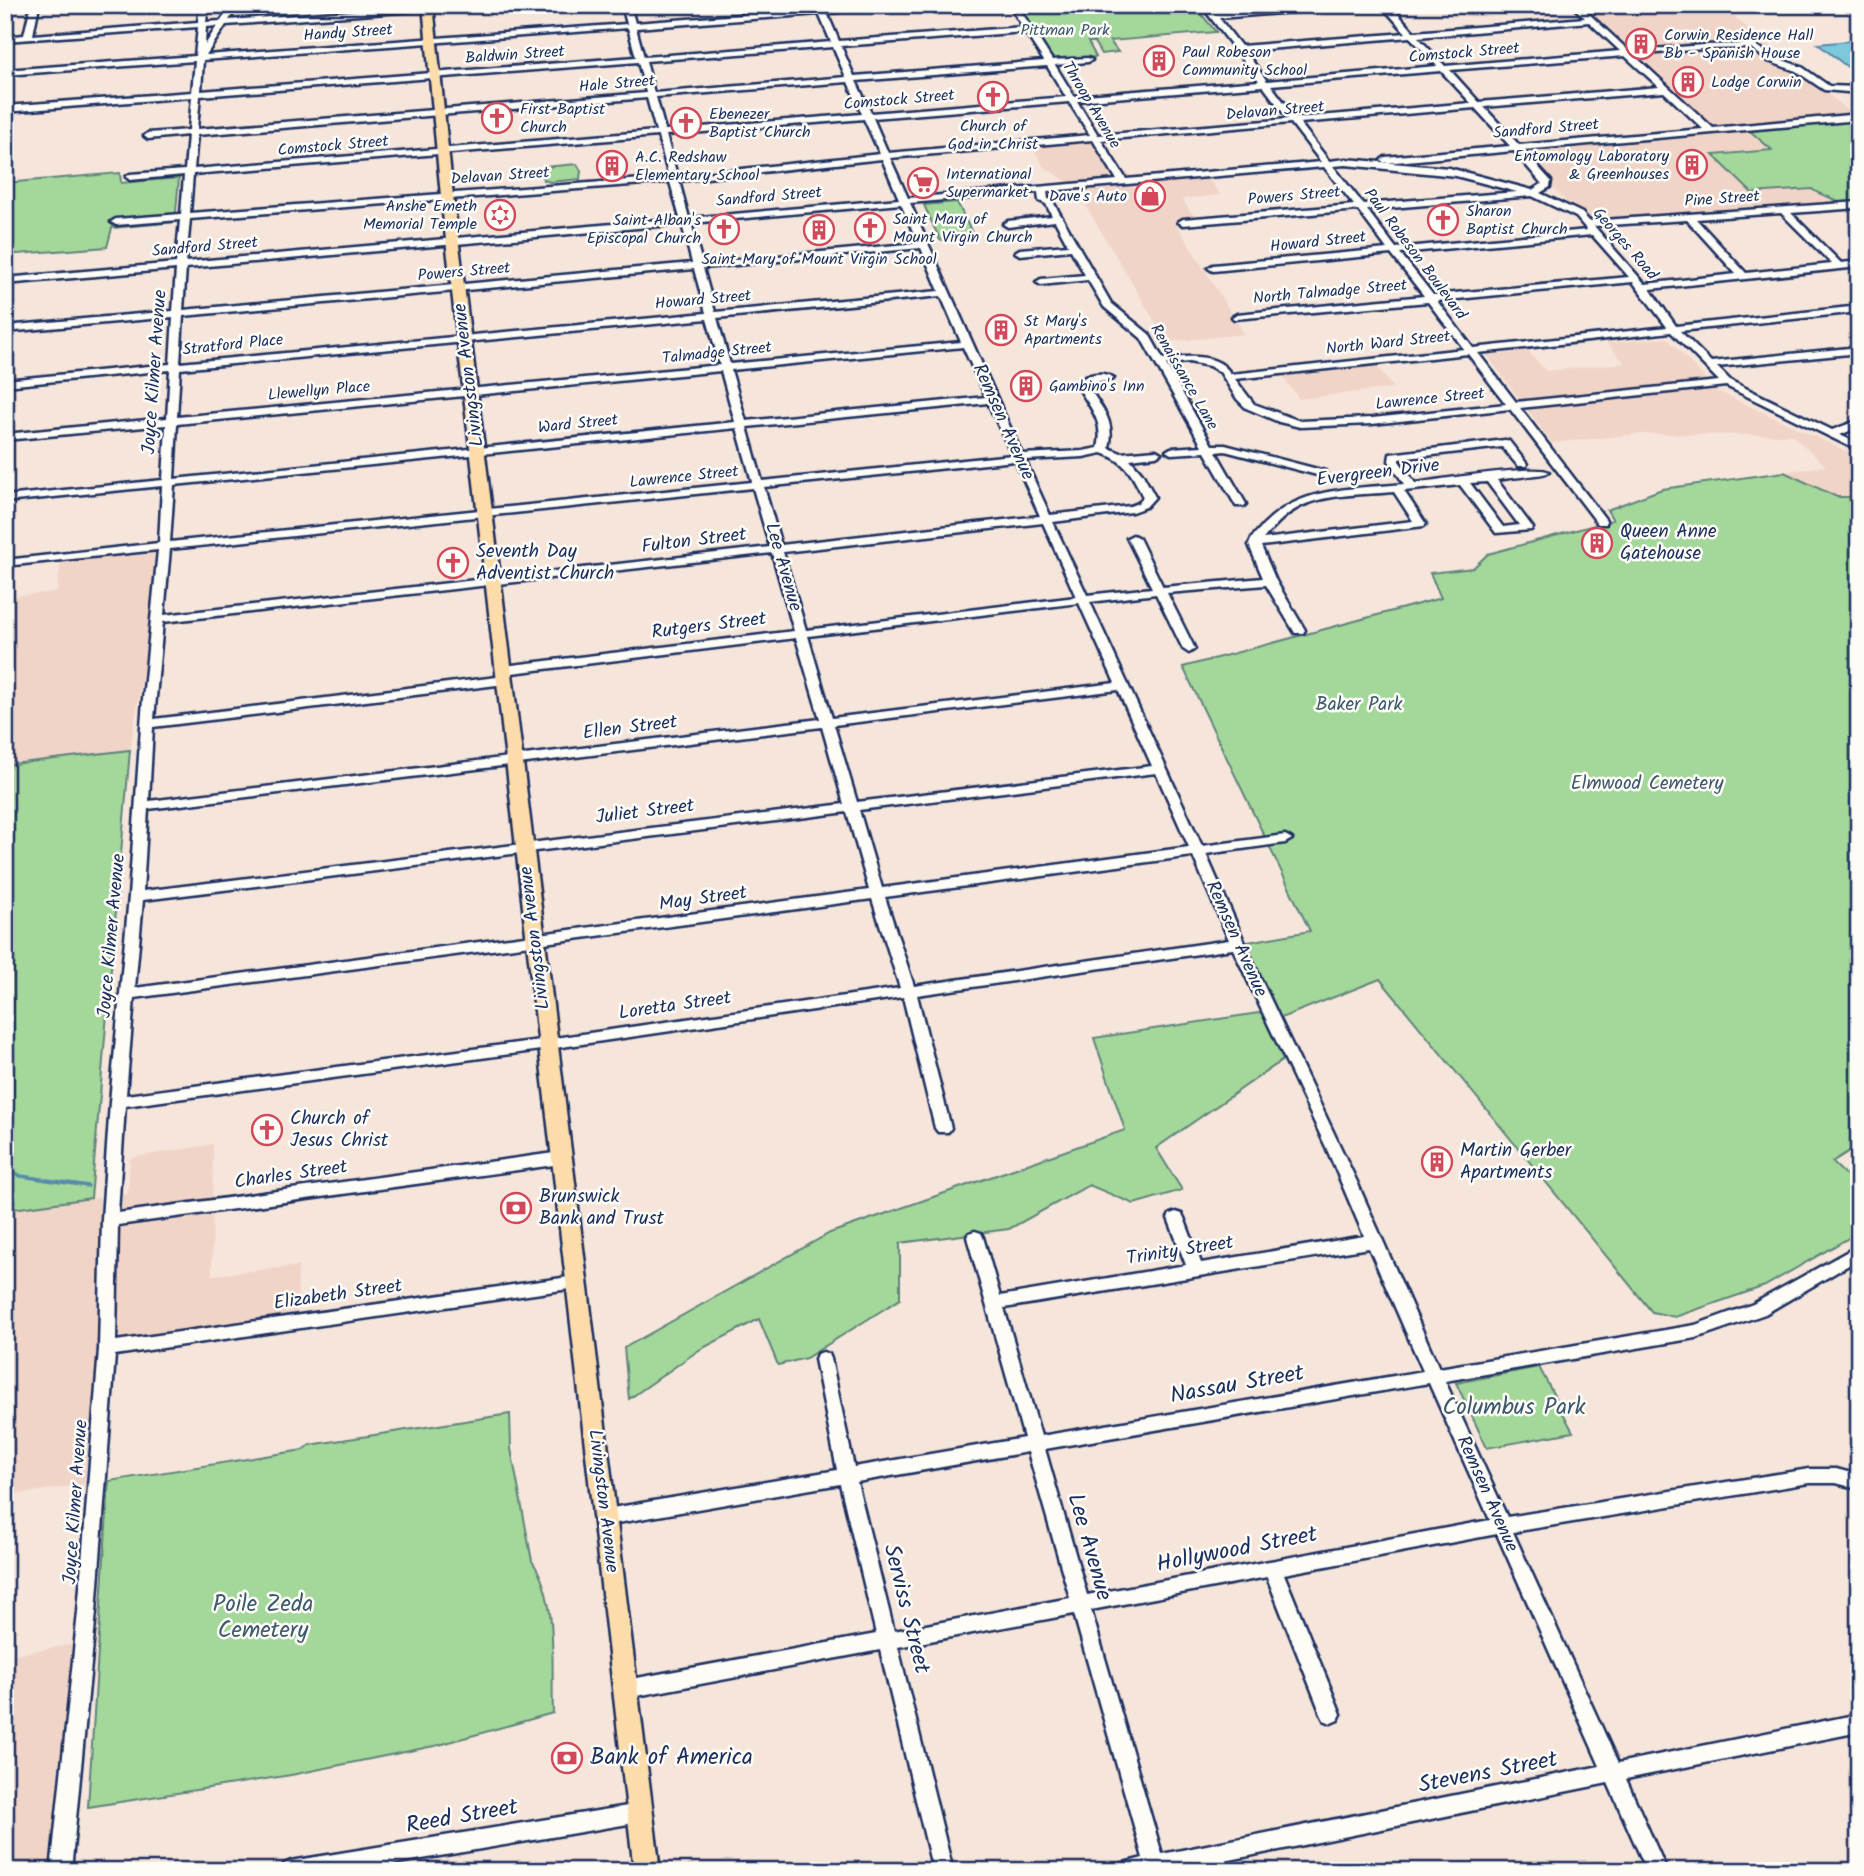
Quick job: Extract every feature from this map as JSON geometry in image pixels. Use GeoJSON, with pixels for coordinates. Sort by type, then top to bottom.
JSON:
{"type":"FeatureCollection","features":[{"type":"Feature","properties":{"kind":"main road","name":"Livingston Avenue"},"geometry":{"type":"LineString","coordinates":[[428,7],[447,196],[647,1871]]}},
{"type":"Feature","properties":{"kind":"street"},"geometry":{"type":"LineString","coordinates":[[28,37],[35,5]]}},
{"type":"Feature","properties":{"kind":"street","name":"Joyce Kilmer Avenue"},"geometry":{"type":"LineString","coordinates":[[61,1871],[81,1694],[107,1349],[110,1219],[118,1102],[163,546],[181,265],[204,5]]}},
{"type":"Feature","properties":{"kind":"street"},"geometry":{"type":"LineString","coordinates":[[199,59],[235,5]]}},
{"type":"Feature","properties":{"kind":"street"},"geometry":{"type":"LineString","coordinates":[[5,39],[466,5]]}},
{"type":"Feature","properties":{"kind":"street","name":"Lee Avenue"},"geometry":{"type":"LineString","coordinates":[[626,5],[659,134],[712,315],[724,368],[877,894],[909,992],[943,1128]]}},
{"type":"Feature","properties":{"kind":"street","name":"Handy Street"},"geometry":{"type":"LineString","coordinates":[[5,73],[631,26],[820,8],[903,5]]}},
{"type":"Feature","properties":{"kind":"street","name":"Throop Avenue"},"geometry":{"type":"LineString","coordinates":[[1013,5],[1123,183]]}},
{"type":"Feature","properties":{"kind":"street","name":"Paul Robeson Boulevard"},"geometry":{"type":"LineString","coordinates":[[1205,5],[1602,522]]}},
{"type":"Feature","properties":{"kind":"street"},"geometry":{"type":"LineString","coordinates":[[1212,16],[1353,5]]}},
{"type":"Feature","properties":{"kind":"street"},"geometry":{"type":"LineString","coordinates":[[1384,5],[1547,181],[1547,185],[1533,193]]}},
{"type":"Feature","properties":{"kind":"street"},"geometry":{"type":"LineString","coordinates":[[1577,7],[1616,5]]}},
{"type":"Feature","properties":{"kind":"street"},"geometry":{"type":"LineString","coordinates":[[1577,7],[1710,130]]}},
{"type":"Feature","properties":{"kind":"street","name":"Remsen Avenue"},"geometry":{"type":"LineString","coordinates":[[820,8],[926,245],[967,344],[1124,686],[1237,944],[1336,1149],[1374,1241],[1657,1871]]}},
{"type":"Feature","properties":{"kind":"street"},"geometry":{"type":"LineString","coordinates":[[1239,48],[1590,20]]}},
{"type":"Feature","properties":{"kind":"street","name":"Baldwin Street"},"geometry":{"type":"LineString","coordinates":[[5,109],[1027,29]]}},
{"type":"Feature","properties":{"kind":"street","name":"Comstock Street"},"geometry":{"type":"LineString","coordinates":[[130,177],[1070,99],[1753,46],[1771,59],[1799,69],[1827,88],[1859,90]]}},
{"type":"Feature","properties":{"kind":"street","name":"Hale Street"},"geometry":{"type":"LineString","coordinates":[[148,136],[1087,60]]}},
{"type":"Feature","properties":{"kind":"street","name":"Delavan Street"},"geometry":{"type":"LineString","coordinates":[[116,222],[672,179],[886,157],[1666,91]]}},
{"type":"Feature","properties":{"kind":"street","name":"Sandford Street"},"geometry":{"type":"LineString","coordinates":[[1385,160],[1859,117]]}},
{"type":"Feature","properties":{"kind":"street"},"geometry":{"type":"LineString","coordinates":[[1355,162],[1385,160]]}},
{"type":"Feature","properties":{"kind":"street","name":"Georges Road"},"geometry":{"type":"LineString","coordinates":[[1385,160],[1456,173],[1533,193],[1569,209],[1590,228],[1639,283],[1676,329],[1680,338],[1727,383],[1859,448]]}},
{"type":"Feature","properties":{"kind":"street","name":"Georges Road"},"geometry":{"type":"LineString","coordinates":[[1327,164],[1355,162],[1456,173]]}},
{"type":"Feature","properties":{"kind":"street","name":"Sandford Street"},"geometry":{"type":"LineString","coordinates":[[5,281],[905,201],[1045,195],[1123,183],[1327,164]]}},
{"type":"Feature","properties":{"kind":"street","name":"Powers Street"},"geometry":{"type":"LineString","coordinates":[[1183,222],[1533,193]]}},
{"type":"Feature","properties":{"kind":"street","name":"Renaissance Lane"},"geometry":{"type":"LineString","coordinates":[[1045,195],[1107,304],[1145,336],[1240,504]]}},
{"type":"Feature","properties":{"kind":"street","name":"Pine Street"},"geometry":{"type":"LineString","coordinates":[[1590,228],[1689,217],[1859,205]]}},
{"type":"Feature","properties":{"kind":"street"},"geometry":{"type":"LineString","coordinates":[[1783,210],[1839,266]]}},
{"type":"Feature","properties":{"kind":"street"},"geometry":{"type":"LineString","coordinates":[[1689,217],[1744,276]]}},
{"type":"Feature","properties":{"kind":"street"},"geometry":{"type":"LineString","coordinates":[[1008,223],[1059,218]]}},
{"type":"Feature","properties":{"kind":"street","name":"Howard Street"},"geometry":{"type":"LineString","coordinates":[[1213,268],[1590,228]]}},
{"type":"Feature","properties":{"kind":"street","name":"Powers Street"},"geometry":{"type":"LineString","coordinates":[[5,329],[926,245]]}},
{"type":"Feature","properties":{"kind":"street"},"geometry":{"type":"LineString","coordinates":[[1020,252],[1075,247]]}},
{"type":"Feature","properties":{"kind":"street","name":"North Talmadge Street"},"geometry":{"type":"LineString","coordinates":[[1237,317],[1430,299],[1744,276],[1859,264]]}},
{"type":"Feature","properties":{"kind":"street"},"geometry":{"type":"LineString","coordinates":[[1041,282],[1090,277]]}},
{"type":"Feature","properties":{"kind":"street","name":"Howard Street"},"geometry":{"type":"LineString","coordinates":[[464,338],[945,293]]}},
{"type":"Feature","properties":{"kind":"street","name":"North Ward Street"},"geometry":{"type":"LineString","coordinates":[[1229,377],[1859,309]]}},
{"type":"Feature","properties":{"kind":"street","name":"Stratford Place"},"geometry":{"type":"LineString","coordinates":[[5,383],[464,338]]}},
{"type":"Feature","properties":{"kind":"street","name":"Talmadge Street"},"geometry":{"type":"LineString","coordinates":[[471,393],[967,344]]}},
{"type":"Feature","properties":{"kind":"street"},"geometry":{"type":"LineString","coordinates":[[1709,365],[1859,350]]}},
{"type":"Feature","properties":{"kind":"street","name":"Lawrence Street"},"geometry":{"type":"LineString","coordinates":[[1160,362],[1202,360],[1224,370],[1250,406],[1300,424],[1372,421],[1727,383]]}},
{"type":"Feature","properties":{"kind":"street"},"geometry":{"type":"LineString","coordinates":[[1110,378],[1091,377],[1081,383],[1107,425],[1103,450],[1123,456],[1157,453]]}},
{"type":"Feature","properties":{"kind":"street","name":"Llewellyn Place"},"geometry":{"type":"LineString","coordinates":[[5,438],[471,393]]}},
{"type":"Feature","properties":{"kind":"street","name":"Ward Street"},"geometry":{"type":"LineString","coordinates":[[5,499],[992,399]]}},
{"type":"Feature","properties":{"kind":"street"},"geometry":{"type":"LineString","coordinates":[[1830,435],[1859,423]]}},
{"type":"Feature","properties":{"kind":"street"},"geometry":{"type":"LineString","coordinates":[[1412,486],[1394,461],[1394,456],[1505,443],[1522,464]]}},
{"type":"Feature","properties":{"kind":"street"},"geometry":{"type":"LineString","coordinates":[[1171,451],[1206,447],[1234,450],[1321,474]]}},
{"type":"Feature","properties":{"kind":"street","name":"Lawrence Street"},"geometry":{"type":"LineString","coordinates":[[5,563],[1103,450]]}},
{"type":"Feature","properties":{"kind":"street","name":"Fulton Street"},"geometry":{"type":"LineString","coordinates":[[156,620],[1132,509],[1146,502],[1149,497],[1132,464],[1123,456]]}},
{"type":"Feature","properties":{"kind":"street","name":"Evergreen Drive"},"geometry":{"type":"LineString","coordinates":[[1256,542],[1293,504],[1322,496],[1503,479],[1560,470]]}},
{"type":"Feature","properties":{"kind":"street"},"geometry":{"type":"LineString","coordinates":[[1463,481],[1500,531],[1527,528],[1492,478]]}},
{"type":"Feature","properties":{"kind":"street"},"geometry":{"type":"LineString","coordinates":[[1298,630],[1270,581],[1256,542],[1420,524],[1397,488]]}},
{"type":"Feature","properties":{"kind":"street"},"geometry":{"type":"LineString","coordinates":[[1133,538],[1189,649]]}},
{"type":"Feature","properties":{"kind":"street","name":"Rutgers Street"},"geometry":{"type":"LineString","coordinates":[[148,724],[802,635],[1270,581]]}},
{"type":"Feature","properties":{"kind":"street","name":"Ellen Street"},"geometry":{"type":"LineString","coordinates":[[141,806],[1124,686]]}},
{"type":"Feature","properties":{"kind":"street","name":"Juliet Street"},"geometry":{"type":"LineString","coordinates":[[136,896],[852,805],[1160,769]]}},
{"type":"Feature","properties":{"kind":"street","name":"May Street"},"geometry":{"type":"LineString","coordinates":[[126,995],[1284,839]]}},
{"type":"Feature","properties":{"kind":"street","name":"Loretta Street"},"geometry":{"type":"LineString","coordinates":[[118,1102],[548,1044],[1237,944]]}},
{"type":"Feature","properties":{"kind":"street","name":"Charles Street"},"geometry":{"type":"LineString","coordinates":[[110,1219],[129,1219],[561,1158]]}},
{"type":"Feature","properties":{"kind":"street"},"geometry":{"type":"LineString","coordinates":[[1176,1218],[1196,1270]]}},
{"type":"Feature","properties":{"kind":"street","name":"Lee Avenue"},"geometry":{"type":"LineString","coordinates":[[975,1237],[1156,1868]]}},
{"type":"Feature","properties":{"kind":"street","name":"Trinity Street"},"geometry":{"type":"LineString","coordinates":[[994,1303],[1374,1241]]}},
{"type":"Feature","properties":{"kind":"street","name":"Nassau Street"},"geometry":{"type":"LineString","coordinates":[[606,1517],[1696,1331],[1731,1321],[1769,1304],[1859,1251]]}},
{"type":"Feature","properties":{"kind":"street","name":"Elizabeth Street"},"geometry":{"type":"LineString","coordinates":[[107,1349],[576,1282]]}},
{"type":"Feature","properties":{"kind":"street","name":"Serviss Street"},"geometry":{"type":"LineString","coordinates":[[822,1359],[847,1476],[943,1871]]}},
{"type":"Feature","properties":{"kind":"street","name":"Hollywood Street"},"geometry":{"type":"LineString","coordinates":[[626,1689],[1501,1526],[1810,1476],[1836,1476],[1859,1482]]}},
{"type":"Feature","properties":{"kind":"street"},"geometry":{"type":"LineString","coordinates":[[1273,1569],[1331,1714]]}},
{"type":"Feature","properties":{"kind":"street","name":"Stevens Street"},"geometry":{"type":"LineString","coordinates":[[1127,1871],[1156,1868],[1859,1723]]}},
{"type":"Feature","properties":{"kind":"street","name":"Reed Street"},"geometry":{"type":"LineString","coordinates":[[291,1871],[640,1813]]}},
{"type":"Feature","properties":{"kind":"shaded area"},"geometry":{"type":"Polygon","coordinates":[[[1574,5],[1720,5],[1851,113],[1859,112],[1859,205],[1587,224],[1515,147],[1709,130],[1574,5]]]}},
{"type":"Feature","properties":{"kind":"shaded area"},"geometry":{"type":"Polygon","coordinates":[[[1094,139],[1107,160],[1139,180],[1204,174],[1221,195],[1182,199],[1196,220],[1175,222],[1244,334],[1167,342],[1074,186],[1044,167],[1031,145],[1094,139]]]}},
{"type":"Feature","properties":{"kind":"shaded area"},"geometry":{"type":"Polygon","coordinates":[[[1667,338],[1717,391],[1859,457],[1859,497],[1837,497],[1784,472],[1826,466],[1792,435],[1639,434],[1552,443],[1487,355],[1528,351],[1546,371],[1625,363],[1607,343],[1667,338]]]}},
{"type":"Feature","properties":{"kind":"shaded area"},"geometry":{"type":"Polygon","coordinates":[[[1377,366],[1393,388],[1299,399],[1282,375],[1377,366]]]}},
{"type":"Feature","properties":{"kind":"shaded area"},"geometry":{"type":"Polygon","coordinates":[[[163,546],[130,750],[5,765],[5,597],[57,592],[61,557],[163,546]]]}},
{"type":"Feature","properties":{"kind":"shaded area"},"geometry":{"type":"Polygon","coordinates":[[[213,1144],[212,1275],[298,1266],[297,1322],[102,1354],[92,1483],[5,1496],[5,1210],[128,1194],[130,1158],[213,1144]]]}},
{"type":"Feature","properties":{"kind":"shaded area"},"geometry":{"type":"Polygon","coordinates":[[[80,1643],[62,1871],[5,1871],[5,1656],[80,1643]]]}},
{"type":"Feature","properties":{"kind":"green space","name":"Pittman Park"},"geometry":{"type":"Polygon","coordinates":[[[1019,5],[1194,5],[1216,32],[1110,41],[1118,52],[1101,54],[1094,42],[1088,42],[1096,57],[1054,61],[1019,5]]]}},
{"type":"Feature","properties":{"kind":"green space"},"geometry":{"type":"Polygon","coordinates":[[[1859,120],[1859,201],[1839,203],[1812,189],[1752,193],[1713,155],[1772,150],[1750,131],[1859,120]]]}},
{"type":"Feature","properties":{"kind":"green space"},"geometry":{"type":"Polygon","coordinates":[[[577,164],[581,171],[580,179],[550,182],[544,180],[544,167],[577,164]]]}},
{"type":"Feature","properties":{"kind":"green space"},"geometry":{"type":"Polygon","coordinates":[[[120,173],[121,183],[179,178],[175,222],[112,228],[107,247],[5,255],[5,183],[120,173]]]}},
{"type":"Feature","properties":{"kind":"green space"},"geometry":{"type":"Polygon","coordinates":[[[957,202],[974,237],[940,240],[924,205],[957,202]]]}},
{"type":"Feature","properties":{"kind":"green space"},"geometry":{"type":"Polygon","coordinates":[[[1784,472],[1837,497],[1859,497],[1859,1145],[1832,1162],[1859,1188],[1859,1232],[1765,1286],[1675,1317],[1652,1312],[1380,979],[1278,1019],[1290,1055],[1156,1148],[1182,1190],[1134,1204],[1089,1185],[1009,1229],[900,1243],[900,1299],[806,1358],[778,1365],[759,1319],[699,1350],[629,1399],[624,1348],[830,1233],[1125,1130],[1094,1038],[1272,1011],[1237,944],[1310,931],[1183,667],[1441,598],[1430,573],[1473,568],[1488,554],[1613,520],[1607,510],[1662,489],[1784,472]]]}},
{"type":"Feature","properties":{"kind":"green space"},"geometry":{"type":"Polygon","coordinates":[[[130,750],[91,1198],[5,1210],[5,765],[130,750]]]}},
{"type":"Feature","properties":{"kind":"green space","name":"Columbus Park"},"geometry":{"type":"Polygon","coordinates":[[[1539,1367],[1573,1432],[1487,1448],[1456,1383],[1539,1367]]]}},
{"type":"Feature","properties":{"kind":"green space","name":"Poile Zeda Cemetery"},"geometry":{"type":"Polygon","coordinates":[[[510,1414],[511,1449],[532,1561],[541,1577],[550,1614],[553,1713],[439,1745],[291,1775],[88,1807],[109,1481],[303,1450],[310,1445],[510,1414]]]}},
{"type":"Feature","properties":{"kind":"water"},"geometry":{"type":"Polygon","coordinates":[[[1859,40],[1859,76],[1818,44],[1859,40]]]}},
{"type":"Feature","properties":{"kind":"waterway"},"geometry":{"type":"LineString","coordinates":[[5,1170],[21,1176],[88,1186]]}},
{"type":"Feature","properties":{"kind":"place","name":"Corwin Residence Hall Bb - Spanish House"},"geometry":{"type":"Point","coordinates":[1641,44]}},
{"type":"Feature","properties":{"kind":"place","name":"Paul Robeson Community School"},"geometry":{"type":"Point","coordinates":[1159,61]}},
{"type":"Feature","properties":{"kind":"place","name":"Lodge Corwin"},"geometry":{"type":"Point","coordinates":[1688,82]}},
{"type":"Feature","properties":{"kind":"place","name":"Church of God in Christ"},"geometry":{"type":"Point","coordinates":[993,97]}},
{"type":"Feature","properties":{"kind":"place","name":"First Baptist Church"},"geometry":{"type":"Point","coordinates":[497,118]}},
{"type":"Feature","properties":{"kind":"place","name":"Ebenezer Baptist Church"},"geometry":{"type":"Point","coordinates":[686,123]}},
{"type":"Feature","properties":{"kind":"place","name":"Entomology Laboratory & Greenhouses"},"geometry":{"type":"Point","coordinates":[1692,165]}},
{"type":"Feature","properties":{"kind":"place","name":"A.C. Redshaw Elementary School"},"geometry":{"type":"Point","coordinates":[612,166]}},
{"type":"Feature","properties":{"kind":"place","name":"International Supermarket"},"geometry":{"type":"Point","coordinates":[923,183]}},
{"type":"Feature","properties":{"kind":"place","name":"Dave's Auto"},"geometry":{"type":"Point","coordinates":[1150,196]}},
{"type":"Feature","properties":{"kind":"place","name":"Anshe Emeth Memorial Temple"},"geometry":{"type":"Point","coordinates":[500,215]}},
{"type":"Feature","properties":{"kind":"place","name":"Sharon Baptist Church"},"geometry":{"type":"Point","coordinates":[1443,220]}},
{"type":"Feature","properties":{"kind":"place","name":"Saint Mary of Mount Virgin Church"},"geometry":{"type":"Point","coordinates":[870,228]}},
{"type":"Feature","properties":{"kind":"place","name":"Saint Alban's Episcopal Church"},"geometry":{"type":"Point","coordinates":[724,229]}},
{"type":"Feature","properties":{"kind":"place","name":"Saint Mary of Mount Virgin School"},"geometry":{"type":"Point","coordinates":[819,230]}},
{"type":"Feature","properties":{"kind":"place","name":"St Mary's Apartments"},"geometry":{"type":"Point","coordinates":[1001,330]}},
{"type":"Feature","properties":{"kind":"place","name":"Gambino's Inn"},"geometry":{"type":"Point","coordinates":[1026,386]}},
{"type":"Feature","properties":{"kind":"place","name":"Queen Anne Gatehouse"},"geometry":{"type":"Point","coordinates":[1597,543]}},
{"type":"Feature","properties":{"kind":"place","name":"Seventh Day Adventist Church"},"geometry":{"type":"Point","coordinates":[453,563]}},
{"type":"Feature","properties":{"kind":"place","name":"Church of Jesus Christ"},"geometry":{"type":"Point","coordinates":[267,1130]}},
{"type":"Feature","properties":{"kind":"place","name":"Martin Gerber Apartments"},"geometry":{"type":"Point","coordinates":[1437,1162]}},
{"type":"Feature","properties":{"kind":"place","name":"Brunswick Bank and Trust"},"geometry":{"type":"Point","coordinates":[516,1208]}},
{"type":"Feature","properties":{"kind":"place","name":"Bank of America"},"geometry":{"type":"Point","coordinates":[567,1758]}},
{"type":"Feature","properties":{"kind":"park label","name":"Baker Park"},"geometry":{"type":"Point","coordinates":[1359,705]}},
{"type":"Feature","properties":{"kind":"park label","name":"Elmwood Cemetery"},"geometry":{"type":"Point","coordinates":[1647,784]}}]}
